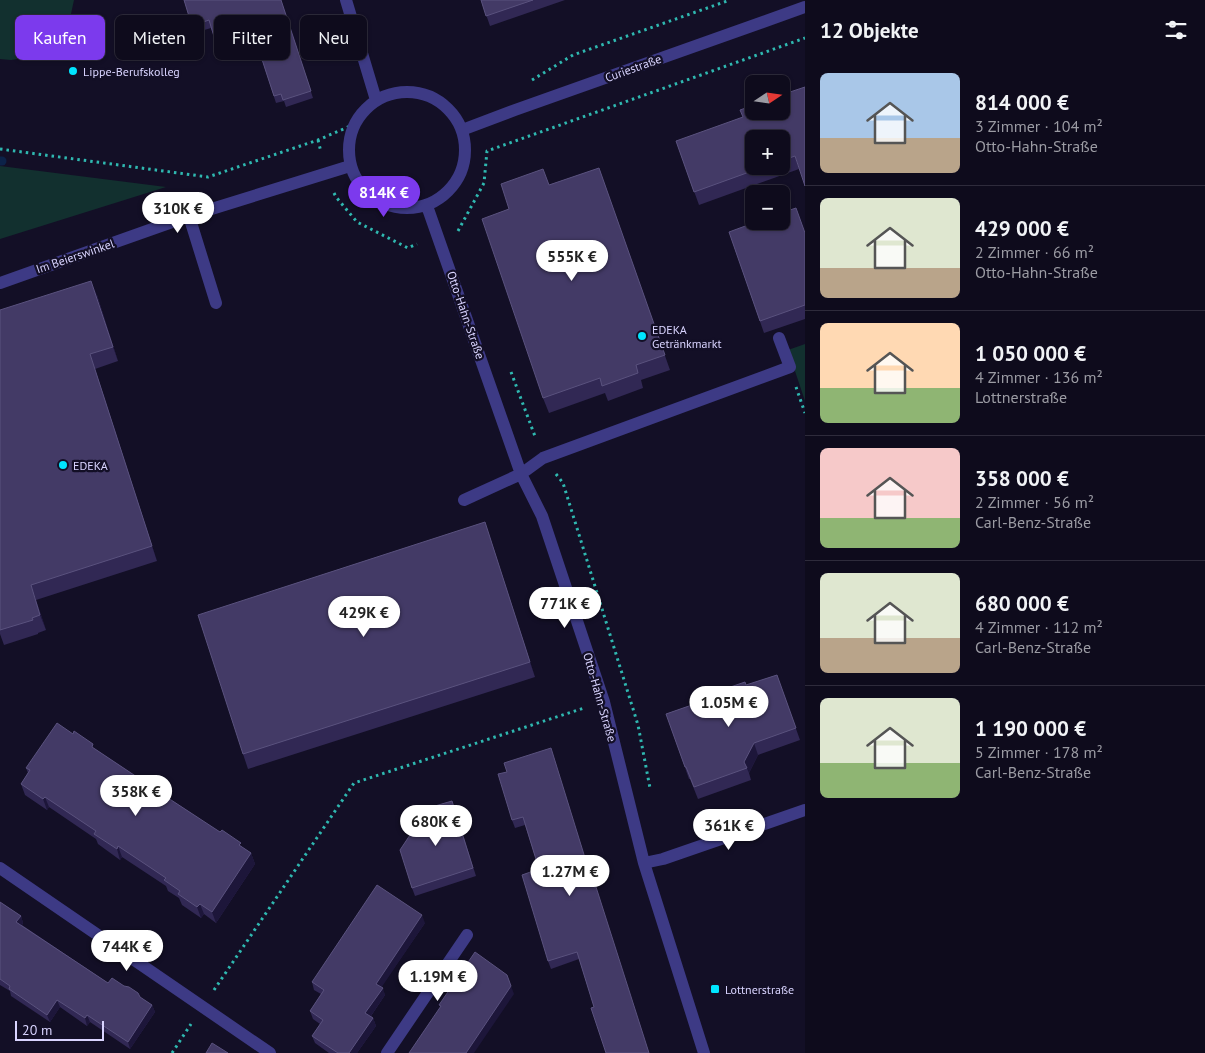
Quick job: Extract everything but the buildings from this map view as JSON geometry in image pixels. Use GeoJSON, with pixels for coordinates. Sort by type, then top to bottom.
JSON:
{"type":"FeatureCollection","features":[{"type":"Feature","properties":{"kind":"street"},"geometry":{"type":"LineString","coordinates":[[346,0],[376,100]]}},
{"type":"Feature","properties":{"kind":"street","name":"Curiestraße"},"geometry":{"type":"LineString","coordinates":[[462,130],[805,7]]}},
{"type":"Feature","properties":{"kind":"street"},"geometry":{"type":"LineString","coordinates":[[410,92],[427,94],[442,103],[454,115],[462,130],[466,148],[464,167],[456,184],[443,197],[427,206],[409,209],[391,207],[374,199],[362,186],[350,166],[350,139],[355,124],[364,111],[376,100],[392,93],[410,92]]}},
{"type":"Feature","properties":{"kind":"street","name":"Im Beierswinkel"},"geometry":{"type":"LineString","coordinates":[[0,283],[189,216],[350,166]]}},
{"type":"Feature","properties":{"kind":"street","name":"Otto-Hahn-Straße"},"geometry":{"type":"LineString","coordinates":[[427,206],[521,474],[542,516],[604,702],[644,863],[704,1053]]}},
{"type":"Feature","properties":{"kind":"street"},"geometry":{"type":"LineString","coordinates":[[189,216],[216,303]]}},
{"type":"Feature","properties":{"kind":"street"},"geometry":{"type":"LineString","coordinates":[[464,500],[521,474],[543,458],[790,368],[779,338]]}},
{"type":"Feature","properties":{"kind":"street"},"geometry":{"type":"LineString","coordinates":[[644,863],[664,858],[805,810]]}},
{"type":"Feature","properties":{"kind":"street"},"geometry":{"type":"LineString","coordinates":[[0,868],[270,1053]]}},
{"type":"Feature","properties":{"kind":"street"},"geometry":{"type":"LineString","coordinates":[[387,1053],[467,935]]}},
{"type":"Feature","properties":{"kind":"path"},"geometry":{"type":"LineString","coordinates":[[515,110],[532,79],[573,55],[730,0]]}},
{"type":"Feature","properties":{"kind":"path"},"geometry":{"type":"LineString","coordinates":[[318,140],[326,174],[336,197],[357,222],[408,248],[438,235],[458,232],[484,183],[487,150],[805,38]]}},
{"type":"Feature","properties":{"kind":"path"},"geometry":{"type":"LineString","coordinates":[[0,149],[208,177],[318,140],[355,124]]}},
{"type":"Feature","properties":{"kind":"path"},"geometry":{"type":"LineString","coordinates":[[790,368],[805,413]]}},
{"type":"Feature","properties":{"kind":"path"},"geometry":{"type":"LineString","coordinates":[[172,1053],[354,783],[604,702]]}},
{"type":"Feature","properties":{"kind":"green space"},"geometry":{"type":"Polygon","coordinates":[[[0,0],[74,0],[71,15],[15,15],[15,59],[0,59],[0,0]]]}},
{"type":"Feature","properties":{"kind":"green space"},"geometry":{"type":"Polygon","coordinates":[[[0,166],[166,187],[0,239],[0,166]]]}},
{"type":"Feature","properties":{"kind":"green space"},"geometry":{"type":"Polygon","coordinates":[[[805,344],[805,401],[788,350],[805,344]]]}},
{"type":"Feature","properties":{"kind":"place","name":"Lippe-Berufskolleg"},"geometry":{"type":"Point","coordinates":[73,71]}},
{"type":"Feature","properties":{"kind":"place","name":"EDEKA Getränkmarkt"},"geometry":{"type":"Point","coordinates":[642,336]}},
{"type":"Feature","properties":{"kind":"place","name":"EDEKA"},"geometry":{"type":"Point","coordinates":[63,465]}},
{"type":"Feature","properties":{"kind":"place","name":"Lottnerstraße"},"geometry":{"type":"Point","coordinates":[715,989]}}]}
